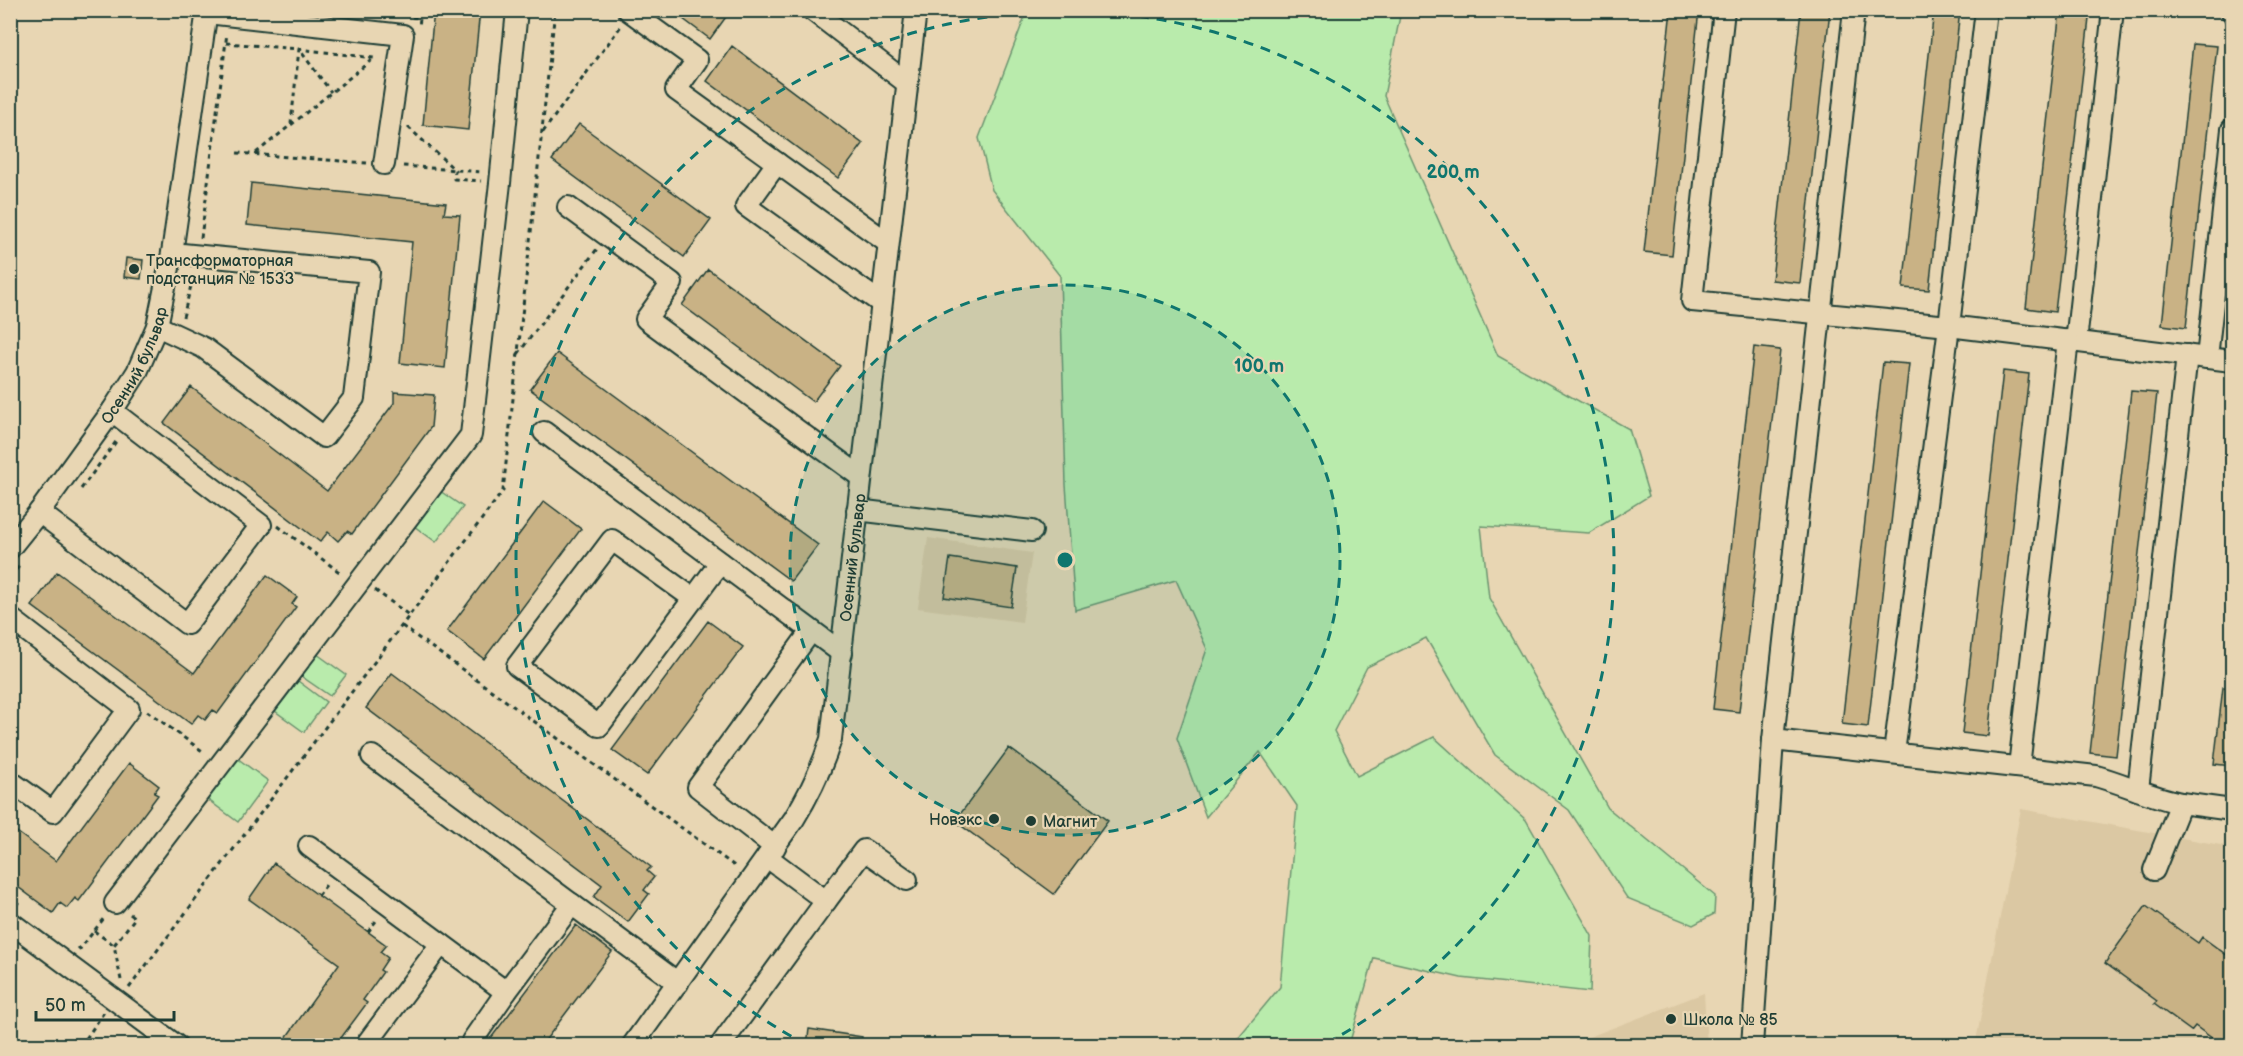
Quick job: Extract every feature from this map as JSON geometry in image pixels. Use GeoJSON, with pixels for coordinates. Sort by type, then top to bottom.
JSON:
{"type":"FeatureCollection","features":[{"type":"Feature","properties":{"kind":"street"},"geometry":{"type":"LineString","coordinates":[[116,903],[471,435],[517,10]]}},
{"type":"Feature","properties":{"kind":"street"},"geometry":{"type":"LineString","coordinates":[[812,10],[907,83]]}},
{"type":"Feature","properties":{"kind":"street","name":"Осенний бульвар"},"geometry":{"type":"LineString","coordinates":[[632,1046],[771,852],[810,793],[823,765],[831,739],[916,10]]}},
{"type":"Feature","properties":{"kind":"street"},"geometry":{"type":"LineString","coordinates":[[1724,10],[1692,301],[1949,326],[2232,361]]}},
{"type":"Feature","properties":{"kind":"street"},"geometry":{"type":"LineString","coordinates":[[1752,1046],[1773,740],[1854,10]]}},
{"type":"Feature","properties":{"kind":"street"},"geometry":{"type":"LineString","coordinates":[[1894,753],[1949,326],[1986,10]]}},
{"type":"Feature","properties":{"kind":"street"},"geometry":{"type":"LineString","coordinates":[[2019,767],[2113,10]]}},
{"type":"Feature","properties":{"kind":"street"},"geometry":{"type":"LineString","coordinates":[[207,12],[403,35],[384,164]]}},
{"type":"Feature","properties":{"kind":"street","name":"Осенний бульвар"},"geometry":{"type":"LineString","coordinates":[[10,548],[112,411],[137,372],[157,326],[172,253],[207,12]]}},
{"type":"Feature","properties":{"kind":"street"},"geometry":{"type":"LineString","coordinates":[[629,12],[697,60],[676,90],[888,243]]}},
{"type":"Feature","properties":{"kind":"street"},"geometry":{"type":"LineString","coordinates":[[2139,790],[2197,356],[2232,129]]}},
{"type":"Feature","properties":{"kind":"street"},"geometry":{"type":"LineString","coordinates":[[777,163],[746,206],[881,303]]}},
{"type":"Feature","properties":{"kind":"street"},"geometry":{"type":"LineString","coordinates":[[568,207],[672,283],[646,319],[861,477]]}},
{"type":"Feature","properties":{"kind":"street"},"geometry":{"type":"LineString","coordinates":[[157,326],[204,348],[324,437],[354,398],[369,272],[172,253]]}},
{"type":"Feature","properties":{"kind":"street"},"geometry":{"type":"LineString","coordinates":[[39,512],[187,624],[261,525],[112,411]]}},
{"type":"Feature","properties":{"kind":"street"},"geometry":{"type":"LineString","coordinates":[[544,432],[842,653]]}},
{"type":"Feature","properties":{"kind":"street"},"geometry":{"type":"LineString","coordinates":[[857,510],[1032,531]]}},
{"type":"Feature","properties":{"kind":"street"},"geometry":{"type":"LineString","coordinates":[[693,599],[612,540],[517,666],[599,726],[720,563]]}},
{"type":"Feature","properties":{"kind":"street"},"geometry":{"type":"LineString","coordinates":[[10,618],[129,709],[53,812],[10,782]]}},
{"type":"Feature","properties":{"kind":"street"},"geometry":{"type":"LineString","coordinates":[[811,630],[698,787],[826,902]]}},
{"type":"Feature","properties":{"kind":"street"},"geometry":{"type":"LineString","coordinates":[[1773,740],[2096,776],[2121,782],[2158,798],[2232,810]]}},
{"type":"Feature","properties":{"kind":"street"},"geometry":{"type":"LineString","coordinates":[[372,756],[678,983]]}},
{"type":"Feature","properties":{"kind":"street"},"geometry":{"type":"LineString","coordinates":[[2154,870],[2181,803]]}},
{"type":"Feature","properties":{"kind":"street"},"geometry":{"type":"LineString","coordinates":[[309,846],[506,992]]}},
{"type":"Feature","properties":{"kind":"street"},"geometry":{"type":"LineString","coordinates":[[720,1046],[864,850],[907,880]]}},
{"type":"Feature","properties":{"kind":"street"},"geometry":{"type":"LineString","coordinates":[[472,1041],[572,904]]}},
{"type":"Feature","properties":{"kind":"street"},"geometry":{"type":"LineString","coordinates":[[15,913],[177,1046]]}},
{"type":"Feature","properties":{"kind":"street"},"geometry":{"type":"LineString","coordinates":[[373,1046],[368,1042],[441,944]]}},
{"type":"Feature","properties":{"kind":"path"},"geometry":{"type":"LineString","coordinates":[[81,1046],[503,491],[555,10]]}},
{"type":"Feature","properties":{"kind":"path"},"geometry":{"type":"LineString","coordinates":[[541,133],[629,12]]}},
{"type":"Feature","properties":{"kind":"path"},"geometry":{"type":"LineString","coordinates":[[199,255],[230,16]]}},
{"type":"Feature","properties":{"kind":"path"},"geometry":{"type":"LineString","coordinates":[[226,43],[374,58],[255,154]]}},
{"type":"Feature","properties":{"kind":"path"},"geometry":{"type":"LineString","coordinates":[[299,49],[331,92]]}},
{"type":"Feature","properties":{"kind":"path"},"geometry":{"type":"LineString","coordinates":[[291,124],[299,49]]}},
{"type":"Feature","properties":{"kind":"path"},"geometry":{"type":"LineString","coordinates":[[408,127],[455,170],[454,179],[500,183]]}},
{"type":"Feature","properties":{"kind":"path"},"geometry":{"type":"LineString","coordinates":[[518,355],[607,236]]}},
{"type":"Feature","properties":{"kind":"path"},"geometry":{"type":"LineString","coordinates":[[361,580],[410,616]]}},
{"type":"Feature","properties":{"kind":"path"},"geometry":{"type":"LineString","coordinates":[[402,626],[751,878]]}},
{"type":"Feature","properties":{"kind":"path"},"geometry":{"type":"LineString","coordinates":[[172,730],[221,765]]}},
{"type":"Feature","properties":{"kind":"path"},"geometry":{"type":"LineString","coordinates":[[10,898],[15,913]]}},
{"type":"Feature","properties":{"kind":"path"},"geometry":{"type":"LineString","coordinates":[[72,942],[80,949],[116,903],[135,918],[114,945],[119,997]]}},
{"type":"Feature","properties":{"kind":"path"},"geometry":{"type":"LineString","coordinates":[[94,931],[114,945]]}},
{"type":"Feature","properties":{"kind":"shaded area"},"geometry":{"type":"Polygon","coordinates":[[[928,538],[1032,553],[1022,622],[918,608],[928,538]]]}},
{"type":"Feature","properties":{"kind":"shaded area"},"geometry":{"type":"Polygon","coordinates":[[[2021,809],[2232,847],[2232,1045],[1975,1046],[2021,809]]]}},
{"type":"Feature","properties":{"kind":"shaded area","name":"Школа № 85"},"geometry":{"type":"Polygon","coordinates":[[[1704,993],[1707,1045],[1568,1045],[1704,993]]]}},
{"type":"Feature","properties":{"kind":"green space"},"geometry":{"type":"Polygon","coordinates":[[[1027,11],[1401,11],[1384,96],[1498,356],[1629,429],[1649,496],[1589,533],[1481,526],[1489,598],[1608,808],[1715,896],[1714,914],[1693,925],[1627,898],[1569,810],[1495,755],[1426,638],[1367,667],[1334,731],[1357,776],[1434,737],[1526,820],[1592,936],[1590,992],[1461,978],[1374,958],[1349,1045],[1232,1045],[1280,987],[1297,806],[1260,752],[1206,817],[1177,738],[1207,649],[1176,580],[1075,610],[1066,485],[1060,276],[992,190],[979,138],[1027,11]]]}},
{"type":"Feature","properties":{"kind":"green space"},"geometry":{"type":"Polygon","coordinates":[[[440,491],[463,507],[436,542],[414,526],[440,491]]]}},
{"type":"Feature","properties":{"kind":"green space"},"geometry":{"type":"Polygon","coordinates":[[[317,654],[346,675],[330,696],[301,676],[317,654]]]}},
{"type":"Feature","properties":{"kind":"green space"},"geometry":{"type":"Polygon","coordinates":[[[298,681],[326,702],[304,732],[275,711],[298,681]]]}},
{"type":"Feature","properties":{"kind":"green space"},"geometry":{"type":"Polygon","coordinates":[[[237,758],[268,781],[238,822],[207,799],[237,758]]]}},
{"type":"Feature","properties":{"kind":"building"},"geometry":{"type":"Polygon","coordinates":[[[434,10],[480,10],[468,130],[423,125],[434,10]]]}},
{"type":"Feature","properties":{"kind":"building"},"geometry":{"type":"Polygon","coordinates":[[[671,10],[731,10],[710,39],[671,10]]]}},
{"type":"Feature","properties":{"kind":"building"},"geometry":{"type":"Polygon","coordinates":[[[1671,10],[1699,10],[1672,255],[1644,252],[1671,10]]]}},
{"type":"Feature","properties":{"kind":"building"},"geometry":{"type":"Polygon","coordinates":[[[1801,10],[1830,10],[1800,283],[1772,280],[1801,10]]]}},
{"type":"Feature","properties":{"kind":"building"},"geometry":{"type":"Polygon","coordinates":[[[1934,10],[1960,10],[1929,290],[1903,288],[1934,10]]]}},
{"type":"Feature","properties":{"kind":"building"},"geometry":{"type":"Polygon","coordinates":[[[2060,10],[2090,10],[2055,312],[2026,308],[2060,10]]]}},
{"type":"Feature","properties":{"kind":"building"},"geometry":{"type":"Polygon","coordinates":[[[2193,44],[2217,46],[2186,328],[2162,325],[2193,44]]]}},
{"type":"Feature","properties":{"kind":"building"},"geometry":{"type":"Polygon","coordinates":[[[732,46],[863,144],[838,178],[707,81],[732,46]]]}},
{"type":"Feature","properties":{"kind":"building"},"geometry":{"type":"Polygon","coordinates":[[[579,124],[711,220],[684,257],[552,160],[579,124]]]}},
{"type":"Feature","properties":{"kind":"building"},"geometry":{"type":"Polygon","coordinates":[[[251,183],[446,203],[444,214],[460,215],[445,368],[400,363],[412,242],[247,225],[251,183]]]}},
{"type":"Feature","properties":{"kind":"building","name":"Трансформаторная подстанция № 1533"},"geometry":{"type":"Polygon","coordinates":[[[126,258],[143,260],[141,279],[124,277],[126,258]]]}},
{"type":"Feature","properties":{"kind":"building"},"geometry":{"type":"Polygon","coordinates":[[[708,269],[840,366],[813,402],[682,305],[708,269]]]}},
{"type":"Feature","properties":{"kind":"building"},"geometry":{"type":"Polygon","coordinates":[[[1754,347],[1780,350],[1739,712],[1713,709],[1754,347]]]}},
{"type":"Feature","properties":{"kind":"building"},"geometry":{"type":"Polygon","coordinates":[[[557,353],[818,545],[791,581],[530,389],[557,353]]]}},
{"type":"Feature","properties":{"kind":"building"},"geometry":{"type":"Polygon","coordinates":[[[1883,362],[1909,364],[1868,727],[1842,724],[1883,362]]]}},
{"type":"Feature","properties":{"kind":"building"},"geometry":{"type":"Polygon","coordinates":[[[2003,371],[2029,374],[1988,736],[1962,733],[2003,371]]]}},
{"type":"Feature","properties":{"kind":"building"},"geometry":{"type":"Polygon","coordinates":[[[191,387],[327,491],[394,403],[394,392],[434,395],[431,427],[352,534],[347,531],[338,541],[328,532],[320,542],[164,423],[191,387]]]}},
{"type":"Feature","properties":{"kind":"building"},"geometry":{"type":"Polygon","coordinates":[[[2131,391],[2157,393],[2116,756],[2090,753],[2131,391]]]}},
{"type":"Feature","properties":{"kind":"building"},"geometry":{"type":"Polygon","coordinates":[[[544,501],[581,529],[484,659],[447,631],[544,501]]]}},
{"type":"Feature","properties":{"kind":"building"},"geometry":{"type":"Polygon","coordinates":[[[950,558],[1017,568],[1011,607],[944,597],[950,558]]]}},
{"type":"Feature","properties":{"kind":"building"},"geometry":{"type":"Polygon","coordinates":[[[57,572],[194,673],[267,575],[297,597],[292,604],[296,607],[218,713],[213,710],[205,720],[198,715],[191,724],[32,606],[57,572]]]}},
{"type":"Feature","properties":{"kind":"building"},"geometry":{"type":"Polygon","coordinates":[[[708,621],[743,647],[647,775],[612,750],[708,621]]]}},
{"type":"Feature","properties":{"kind":"building"},"geometry":{"type":"Polygon","coordinates":[[[392,673],[651,867],[647,871],[654,877],[644,890],[649,894],[628,922],[594,897],[602,885],[366,708],[392,673]]]}},
{"type":"Feature","properties":{"kind":"building"},"geometry":{"type":"Polygon","coordinates":[[[2223,687],[2232,688],[2232,766],[2214,764],[2223,687]]]}},
{"type":"Feature","properties":{"kind":"building","name":"Магнит"},"geometry":{"type":"Polygon","coordinates":[[[1009,748],[1108,821],[1054,894],[955,821],[1009,748]]]}},
{"type":"Feature","properties":{"kind":"building"},"geometry":{"type":"Polygon","coordinates":[[[129,763],[159,786],[154,793],[158,795],[79,901],[75,898],[67,908],[60,903],[53,913],[10,881],[10,827],[56,861],[129,763]]]}},
{"type":"Feature","properties":{"kind":"building"},"geometry":{"type":"Polygon","coordinates":[[[274,863],[386,945],[380,952],[388,958],[380,970],[383,972],[363,1000],[367,1003],[335,1046],[280,1046],[339,964],[249,899],[274,863]]]}},
{"type":"Feature","properties":{"kind":"building"},"geometry":{"type":"Polygon","coordinates":[[[2146,906],[2198,943],[2202,937],[2232,959],[2232,1046],[2223,1046],[2195,1026],[2191,1031],[2154,1004],[2157,1001],[2105,963],[2146,906]]]}},
{"type":"Feature","properties":{"kind":"building"},"geometry":{"type":"Polygon","coordinates":[[[576,925],[612,952],[541,1046],[485,1046],[576,925]]]}},
{"type":"Feature","properties":{"kind":"building"},"geometry":{"type":"Polygon","coordinates":[[[809,1029],[862,1037],[861,1046],[807,1046],[809,1029]]]}},
{"type":"Feature","properties":{"kind":"place","name":"Трансформаторная подстанция № 1533"},"geometry":{"type":"Point","coordinates":[134,269]}},
{"type":"Feature","properties":{"kind":"place","name":"Новэкс"},"geometry":{"type":"Point","coordinates":[994,819]}},
{"type":"Feature","properties":{"kind":"place","name":"Магнит"},"geometry":{"type":"Point","coordinates":[1031,821]}},
{"type":"Feature","properties":{"kind":"place","name":"Школа № 85"},"geometry":{"type":"Point","coordinates":[1671,1019]}}]}
